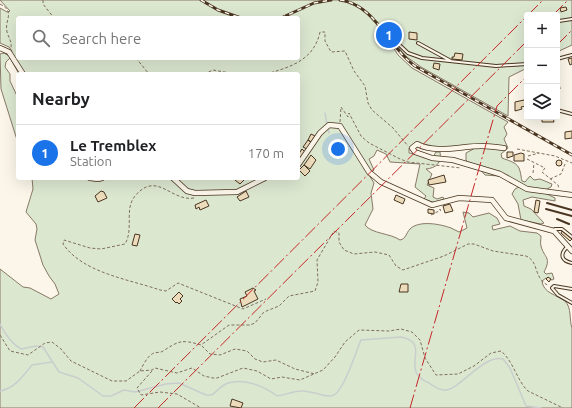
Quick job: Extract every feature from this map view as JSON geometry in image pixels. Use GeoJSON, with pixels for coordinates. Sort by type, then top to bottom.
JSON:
{"type":"FeatureCollection","features":[{"type":"Feature","properties":{"kind":"street"},"geometry":{"type":"LineString","coordinates":[[0,48],[9,52],[22,72]]}},
{"type":"Feature","properties":{"kind":"street"},"geometry":{"type":"LineString","coordinates":[[300,162],[323,129],[329,125],[340,126],[350,144],[374,178],[429,204],[435,205],[460,198],[489,199],[495,202],[504,216],[510,220],[554,231],[572,250]]}},
{"type":"Feature","properties":{"kind":"street"},"geometry":{"type":"LineString","coordinates":[[504,148],[480,146],[465,148],[427,148],[417,144],[412,148],[415,152],[432,158],[453,160],[500,174],[527,189],[572,195]]}},
{"type":"Feature","properties":{"kind":"street"},"geometry":{"type":"LineString","coordinates":[[175,180],[187,191],[195,193],[237,192],[261,180]]}},
{"type":"Feature","properties":{"kind":"lane"},"geometry":{"type":"LineString","coordinates":[[560,21],[572,20]]}},
{"type":"Feature","properties":{"kind":"lane"},"geometry":{"type":"LineString","coordinates":[[390,36],[408,53],[422,58],[500,66],[524,64]]}},
{"type":"Feature","properties":{"kind":"lane"},"geometry":{"type":"LineString","coordinates":[[418,43],[451,61]]}},
{"type":"Feature","properties":{"kind":"lane"},"geometry":{"type":"LineString","coordinates":[[560,58],[572,55]]}},
{"type":"Feature","properties":{"kind":"lane"},"geometry":{"type":"LineString","coordinates":[[560,111],[572,114]]}},
{"type":"Feature","properties":{"kind":"lane"},"geometry":{"type":"LineString","coordinates":[[554,231],[555,229],[562,230],[572,237]]}},
{"type":"Feature","properties":{"kind":"lane"},"geometry":{"type":"LineString","coordinates":[[567,246],[564,251],[563,259],[572,264]]}},
{"type":"Feature","properties":{"kind":"lane"},"geometry":{"type":"LineString","coordinates":[[572,289],[554,286],[552,288],[558,295],[572,303]]}},
{"type":"Feature","properties":{"kind":"path"},"geometry":{"type":"LineString","coordinates":[[43,0],[53,16]]}},
{"type":"Feature","properties":{"kind":"path"},"geometry":{"type":"LineString","coordinates":[[0,4],[6,7],[10,14],[7,30],[11,42],[9,52]]}},
{"type":"Feature","properties":{"kind":"path"},"geometry":{"type":"LineString","coordinates":[[275,72],[284,70],[301,62],[314,49],[320,32],[325,32],[325,41],[331,52],[346,51],[354,71],[365,86],[366,97],[372,110],[393,128],[404,142],[412,148]]}},
{"type":"Feature","properties":{"kind":"path"},"geometry":{"type":"LineString","coordinates":[[138,60],[147,72]]}},
{"type":"Feature","properties":{"kind":"path"},"geometry":{"type":"LineString","coordinates":[[208,72],[213,70],[224,72]]}},
{"type":"Feature","properties":{"kind":"path"},"geometry":{"type":"LineString","coordinates":[[340,126],[341,107],[348,117],[348,113],[353,125],[365,140],[400,159],[408,162],[465,168]]}},
{"type":"Feature","properties":{"kind":"path"},"geometry":{"type":"LineString","coordinates":[[517,149],[539,153],[572,163]]}},
{"type":"Feature","properties":{"kind":"path"},"geometry":{"type":"LineString","coordinates":[[528,156],[539,153]]}},
{"type":"Feature","properties":{"kind":"path"},"geometry":{"type":"LineString","coordinates":[[527,159],[545,169],[542,172],[559,186]]}},
{"type":"Feature","properties":{"kind":"path"},"geometry":{"type":"LineString","coordinates":[[533,173],[534,162]]}},
{"type":"Feature","properties":{"kind":"path"},"geometry":{"type":"LineString","coordinates":[[550,179],[561,174],[565,164]]}},
{"type":"Feature","properties":{"kind":"path"},"geometry":{"type":"LineString","coordinates":[[195,197],[188,199],[176,196],[168,190],[148,186],[141,190],[133,199],[130,208],[130,231],[125,244],[101,249],[90,248],[64,240],[63,244],[66,249],[88,266],[99,272],[160,290],[166,290],[178,282],[243,309],[266,299]]}},
{"type":"Feature","properties":{"kind":"path"},"geometry":{"type":"LineString","coordinates":[[431,216],[441,210],[435,208],[435,205]]}},
{"type":"Feature","properties":{"kind":"path"},"geometry":{"type":"LineString","coordinates":[[201,345],[229,325],[250,325],[255,323],[264,312],[279,306],[289,296],[313,292],[317,288],[318,282],[317,260],[334,231],[339,233],[339,242],[344,250],[354,254],[375,252],[389,255],[396,266],[403,270],[444,256],[468,244],[474,244],[493,251],[526,256],[531,258],[536,266],[539,280],[552,288]]}},
{"type":"Feature","properties":{"kind":"path"},"geometry":{"type":"LineString","coordinates":[[140,371],[158,368],[177,373],[192,368],[208,378],[217,378],[243,368],[257,372],[271,379],[282,377],[300,380],[323,370],[336,357],[345,342],[356,332],[363,329],[390,331],[401,330],[412,332],[420,340],[428,364],[436,375],[458,374],[474,366],[491,353],[500,351],[518,374],[523,387],[528,391],[563,408]]}},
{"type":"Feature","properties":{"kind":"path"},"geometry":{"type":"LineString","coordinates":[[0,335],[10,351],[28,355],[45,343],[52,342],[56,344],[71,361],[112,381],[126,380],[140,371],[149,357],[165,350],[172,344],[189,342],[201,345],[210,354],[220,355],[235,349],[247,351],[256,359],[263,362],[276,360],[295,369],[316,374]]}},
{"type":"Feature","properties":{"kind":"path"},"geometry":{"type":"LineString","coordinates":[[152,370],[137,388],[140,394],[147,396],[160,392],[177,394],[201,408]]}},
{"type":"Feature","properties":{"kind":"green space"},"geometry":{"type":"Polygon","coordinates":[[[0,0],[572,0],[572,45],[560,51],[560,12],[524,12],[524,70],[509,77],[508,116],[421,67],[407,57],[392,41],[393,47],[398,55],[412,68],[508,122],[504,127],[507,134],[504,139],[508,148],[501,154],[502,158],[513,162],[519,168],[522,181],[525,182],[530,176],[534,180],[540,179],[552,184],[551,187],[545,190],[545,193],[555,198],[555,201],[532,197],[523,200],[524,206],[531,209],[544,223],[541,224],[521,220],[518,204],[512,194],[515,189],[519,187],[517,183],[511,183],[499,176],[485,175],[478,167],[472,168],[466,160],[466,153],[477,147],[423,149],[418,146],[409,148],[409,153],[433,157],[436,152],[440,152],[438,164],[426,169],[432,174],[427,185],[434,188],[433,197],[437,199],[443,197],[444,199],[435,203],[424,199],[426,196],[415,187],[420,164],[390,162],[386,154],[377,150],[374,156],[369,159],[374,170],[369,175],[374,183],[371,193],[373,209],[365,225],[372,230],[400,240],[404,238],[410,229],[419,224],[441,225],[459,232],[467,228],[463,212],[469,213],[473,217],[489,213],[497,218],[500,224],[492,226],[493,230],[510,226],[520,231],[537,233],[541,236],[542,250],[547,258],[544,272],[546,274],[552,273],[554,279],[552,280],[546,278],[542,281],[543,285],[548,291],[565,301],[570,311],[572,328],[572,408],[0,408],[0,269],[23,287],[30,288],[51,299],[59,294],[55,284],[43,265],[35,240],[37,229],[36,224],[26,212],[33,189],[32,180],[300,180],[300,72],[18,72],[10,58],[6,62],[5,67],[10,74],[10,81],[16,94],[16,137],[1,89],[0,54],[4,53],[9,56],[12,51],[9,47],[0,43],[0,8],[7,12],[10,11],[0,0]]]}},
{"type":"Feature","properties":{"kind":"building"},"geometry":{"type":"Polygon","coordinates":[[[566,7],[567,10],[561,12],[560,8],[566,7]]]}},
{"type":"Feature","properties":{"kind":"building"},"geometry":{"type":"Polygon","coordinates":[[[409,32],[417,33],[417,40],[409,39],[409,32]]]}},
{"type":"Feature","properties":{"kind":"building"},"geometry":{"type":"Polygon","coordinates":[[[455,53],[463,54],[462,60],[452,59],[455,53]]]}},
{"type":"Feature","properties":{"kind":"building"},"geometry":{"type":"Polygon","coordinates":[[[572,58],[572,64],[570,65],[568,59],[572,58]]]}},
{"type":"Feature","properties":{"kind":"building"},"geometry":{"type":"Polygon","coordinates":[[[434,63],[440,64],[439,70],[433,68],[434,63]]]}},
{"type":"Feature","properties":{"kind":"building"},"geometry":{"type":"Polygon","coordinates":[[[524,100],[524,106],[521,107],[522,109],[515,111],[515,102],[524,100]]]}},
{"type":"Feature","properties":{"kind":"building"},"geometry":{"type":"Polygon","coordinates":[[[542,120],[554,120],[554,122],[542,122],[542,120]]]}},
{"type":"Feature","properties":{"kind":"building"},"geometry":{"type":"Polygon","coordinates":[[[572,131],[572,138],[565,139],[565,132],[572,131]]]}},
{"type":"Feature","properties":{"kind":"building"},"geometry":{"type":"Polygon","coordinates":[[[311,134],[315,136],[311,142],[308,140],[311,134]]]}},
{"type":"Feature","properties":{"kind":"building"},"geometry":{"type":"Polygon","coordinates":[[[308,140],[311,142],[307,149],[303,147],[308,140]]]}},
{"type":"Feature","properties":{"kind":"building"},"geometry":{"type":"Polygon","coordinates":[[[302,149],[305,152],[300,159],[300,152],[302,149]]]}},
{"type":"Feature","properties":{"kind":"building"},"geometry":{"type":"Polygon","coordinates":[[[507,152],[513,152],[513,156],[507,158],[507,152]]]}},
{"type":"Feature","properties":{"kind":"building"},"geometry":{"type":"Polygon","coordinates":[[[521,153],[524,154],[524,161],[514,161],[514,155],[521,153]]]}},
{"type":"Feature","properties":{"kind":"building"},"geometry":{"type":"Polygon","coordinates":[[[311,155],[316,160],[310,169],[304,165],[311,155]]]}},
{"type":"Feature","properties":{"kind":"building"},"geometry":{"type":"Polygon","coordinates":[[[559,160],[562,163],[559,166],[556,163],[559,160]]]}},
{"type":"Feature","properties":{"kind":"building"},"geometry":{"type":"Polygon","coordinates":[[[304,165],[310,171],[305,176],[300,169],[304,165]]]}},
{"type":"Feature","properties":{"kind":"building"},"geometry":{"type":"Polygon","coordinates":[[[444,175],[446,182],[429,185],[428,180],[444,175]]]}},
{"type":"Feature","properties":{"kind":"building"},"geometry":{"type":"Polygon","coordinates":[[[235,180],[244,180],[240,184],[235,180]]]}},
{"type":"Feature","properties":{"kind":"building"},"geometry":{"type":"Polygon","coordinates":[[[101,191],[104,192],[107,198],[98,202],[95,196],[101,191]]]}},
{"type":"Feature","properties":{"kind":"building"},"geometry":{"type":"Polygon","coordinates":[[[246,191],[249,197],[240,201],[237,197],[246,191]]]}},
{"type":"Feature","properties":{"kind":"building"},"geometry":{"type":"Polygon","coordinates":[[[396,195],[405,199],[403,204],[394,200],[396,195]]]}},
{"type":"Feature","properties":{"kind":"building"},"geometry":{"type":"Polygon","coordinates":[[[206,200],[209,206],[200,210],[199,207],[196,209],[195,205],[206,200]]]}},
{"type":"Feature","properties":{"kind":"building"},"geometry":{"type":"Polygon","coordinates":[[[536,200],[540,201],[538,213],[534,212],[536,200]]]}},
{"type":"Feature","properties":{"kind":"building"},"geometry":{"type":"Polygon","coordinates":[[[450,204],[453,211],[445,213],[443,206],[450,204]]]}},
{"type":"Feature","properties":{"kind":"building"},"geometry":{"type":"Polygon","coordinates":[[[428,209],[434,210],[434,214],[428,213],[428,209]]]}},
{"type":"Feature","properties":{"kind":"building"},"geometry":{"type":"Polygon","coordinates":[[[562,231],[572,239],[570,241],[561,233],[562,231]]]}},
{"type":"Feature","properties":{"kind":"building"},"geometry":{"type":"Polygon","coordinates":[[[135,234],[140,235],[137,246],[132,245],[135,234]]]}},
{"type":"Feature","properties":{"kind":"building"},"geometry":{"type":"Polygon","coordinates":[[[548,277],[551,279],[549,282],[546,279],[548,277]]]}},
{"type":"Feature","properties":{"kind":"building"},"geometry":{"type":"Polygon","coordinates":[[[401,284],[408,284],[408,292],[399,292],[401,284]]]}},
{"type":"Feature","properties":{"kind":"building"},"geometry":{"type":"Polygon","coordinates":[[[253,288],[256,290],[254,291],[258,299],[242,307],[240,299],[247,296],[245,292],[253,288]]]}},
{"type":"Feature","properties":{"kind":"building"},"geometry":{"type":"Polygon","coordinates":[[[179,292],[183,296],[180,299],[182,301],[179,304],[172,299],[179,292]]]}},
{"type":"Feature","properties":{"kind":"building"},"geometry":{"type":"Polygon","coordinates":[[[232,399],[243,403],[241,408],[230,406],[232,399]]]}},
{"type":"Feature","properties":{"kind":"waterway"},"geometry":{"type":"LineString","coordinates":[[325,113],[327,124]]}},
{"type":"Feature","properties":{"kind":"waterway"},"geometry":{"type":"LineString","coordinates":[[328,128],[329,133]]}},
{"type":"Feature","properties":{"kind":"waterway"},"geometry":{"type":"LineString","coordinates":[[0,324],[17,347],[21,349],[36,346],[43,347],[59,372],[78,378],[103,396],[111,396],[124,390],[135,392],[166,384],[179,383],[206,395],[212,395],[226,384],[234,382],[247,382],[254,384],[277,396],[305,391],[324,396],[331,396],[336,394],[344,381],[361,340],[401,337],[409,339],[415,347],[415,369],[417,374],[422,379],[436,387],[443,390],[449,389],[456,386],[487,362],[495,359],[503,359],[510,368],[526,406],[541,408]]}},
{"type":"Feature","properties":{"kind":"waterway"},"geometry":{"type":"LineString","coordinates":[[0,391],[14,384],[32,365],[52,362]]}},
{"type":"Feature","properties":{"kind":"railway"},"geometry":{"type":"LineString","coordinates":[[201,0],[218,10],[235,16]]}},
{"type":"Feature","properties":{"kind":"railway"},"geometry":{"type":"LineString","coordinates":[[285,16],[314,3],[331,0]]}},
{"type":"Feature","properties":{"kind":"railway"},"geometry":{"type":"LineString","coordinates":[[340,0],[352,3],[363,10],[415,66],[572,155]]}},
{"type":"Feature","properties":{"kind":"wall"},"geometry":{"type":"LineString","coordinates":[[547,203],[572,210]]}},
{"type":"Feature","properties":{"kind":"wall"},"geometry":{"type":"LineString","coordinates":[[546,209],[572,216]]}},
{"type":"Feature","properties":{"kind":"wall"},"geometry":{"type":"LineString","coordinates":[[557,219],[569,224]]}},
{"type":"Feature","properties":{"kind":"power"},"geometry":{"type":"LineString","coordinates":[[531,12],[543,0]]}},
{"type":"Feature","properties":{"kind":"power"},"geometry":{"type":"LineString","coordinates":[[556,12],[568,0]]}},
{"type":"Feature","properties":{"kind":"power"},"geometry":{"type":"LineString","coordinates":[[134,408],[524,19]]}},
{"type":"Feature","properties":{"kind":"power"},"geometry":{"type":"LineString","coordinates":[[560,42],[572,30]]}},
{"type":"Feature","properties":{"kind":"power"},"geometry":{"type":"LineString","coordinates":[[158,408],[524,44]]}},
{"type":"Feature","properties":{"kind":"power"},"geometry":{"type":"LineString","coordinates":[[410,408],[497,106],[524,79]]}},
{"type":"Feature","properties":{"kind":"place","name":"Le Tremblex"},"geometry":{"type":"Point","coordinates":[389,35]}}]}
